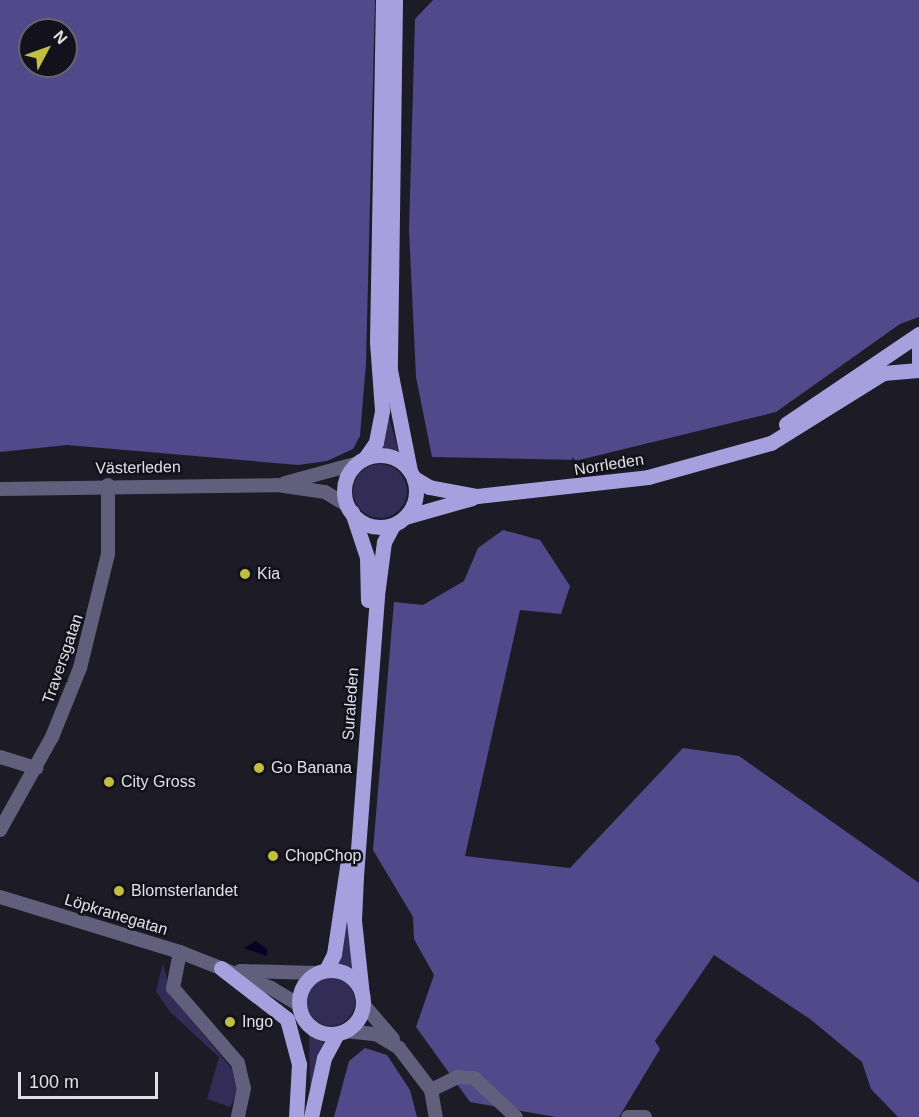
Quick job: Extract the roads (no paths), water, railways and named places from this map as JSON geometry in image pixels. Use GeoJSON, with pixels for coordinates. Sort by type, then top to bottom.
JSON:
{"type":"FeatureCollection","features":[{"type":"Feature","properties":{"kind":"main road"},"geometry":{"type":"LineString","coordinates":[[383,0],[377,342],[381,421],[362,460],[346,482],[350,508],[374,526],[399,521],[416,498],[390,370],[395,0]]}},
{"type":"Feature","properties":{"kind":"main road","name":"Norrleden"},"geometry":{"type":"LineString","coordinates":[[744,452],[919,334]]}},
{"type":"Feature","properties":{"kind":"main road"},"geometry":{"type":"LineString","coordinates":[[919,339],[919,368]]}},
{"type":"Feature","properties":{"kind":"main road","name":"Norrleden"},"geometry":{"type":"LineString","coordinates":[[399,521],[477,496],[617,482],[744,452],[771,443],[883,374],[919,368]]}},
{"type":"Feature","properties":{"kind":"main road"},"geometry":{"type":"LineString","coordinates":[[362,460],[390,456],[412,474]]}},
{"type":"Feature","properties":{"kind":"main road","name":"Norrleden"},"geometry":{"type":"LineString","coordinates":[[412,474],[429,487],[477,496]]}},
{"type":"Feature","properties":{"kind":"main road","name":"Suraleden"},"geometry":{"type":"LineString","coordinates":[[321,972],[334,954],[346,874],[369,594],[367,557],[350,508]]}},
{"type":"Feature","properties":{"kind":"main road","name":"Suraleden"},"geometry":{"type":"LineString","coordinates":[[363,999],[354,920],[377,595],[384,542],[399,521]]}},
{"type":"Feature","properties":{"kind":"main road"},"geometry":{"type":"LineString","coordinates":[[221,968],[287,1019],[299,1064],[298,1117]]}},
{"type":"Feature","properties":{"kind":"main road"},"geometry":{"type":"LineString","coordinates":[[298,1117],[306,1054],[300,1009],[304,984],[321,972],[351,976],[363,999],[357,1021],[341,1032],[324,1058],[311,1117]]}},
{"type":"Feature","properties":{"kind":"main road"},"geometry":{"type":"LineString","coordinates":[[300,1009],[314,1030],[341,1032]]}},
{"type":"Feature","properties":{"kind":"street","name":"Västerleden"},"geometry":{"type":"LineString","coordinates":[[277,485],[362,460]]}},
{"type":"Feature","properties":{"kind":"street","name":"Västerleden"},"geometry":{"type":"LineString","coordinates":[[0,489],[108,485],[277,485],[325,492],[350,508]]}},
{"type":"Feature","properties":{"kind":"street","name":"Traversgatan"},"geometry":{"type":"LineString","coordinates":[[0,830],[36,768],[92,629],[108,554],[108,485]]}},
{"type":"Feature","properties":{"kind":"street"},"geometry":{"type":"LineString","coordinates":[[0,757],[36,768]]}},
{"type":"Feature","properties":{"kind":"street","name":"Löpkranegatan"},"geometry":{"type":"LineString","coordinates":[[0,897],[180,952],[221,968],[300,1009]]}},
{"type":"Feature","properties":{"kind":"street"},"geometry":{"type":"LineString","coordinates":[[180,952],[174,988],[238,1063],[244,1088],[238,1117]]}},
{"type":"Feature","properties":{"kind":"street","name":"Löpkranegatan"},"geometry":{"type":"LineString","coordinates":[[221,968],[274,976],[321,972]]}},
{"type":"Feature","properties":{"kind":"street"},"geometry":{"type":"LineString","coordinates":[[363,999],[431,1089],[436,1117]]}},
{"type":"Feature","properties":{"kind":"street"},"geometry":{"type":"LineString","coordinates":[[341,1032],[376,1034],[399,1048]]}},
{"type":"Feature","properties":{"kind":"street"},"geometry":{"type":"LineString","coordinates":[[431,1089],[458,1077],[474,1078],[516,1117]]}},
{"type":"Feature","properties":{"kind":"street"},"geometry":{"type":"LineString","coordinates":[[628,1117],[645,1117]]}},
{"type":"Feature","properties":{"kind":"place","name":"Kia"},"geometry":{"type":"Point","coordinates":[245,574]}},
{"type":"Feature","properties":{"kind":"place","name":"Go Banana"},"geometry":{"type":"Point","coordinates":[259,768]}},
{"type":"Feature","properties":{"kind":"place","name":"City Gross"},"geometry":{"type":"Point","coordinates":[109,782]}},
{"type":"Feature","properties":{"kind":"place","name":"ChopChop"},"geometry":{"type":"Point","coordinates":[273,856]}},
{"type":"Feature","properties":{"kind":"place","name":"Blomsterlandet"},"geometry":{"type":"Point","coordinates":[119,891]}},
{"type":"Feature","properties":{"kind":"place","name":"Ingo"},"geometry":{"type":"Point","coordinates":[230,1022]}}]}
